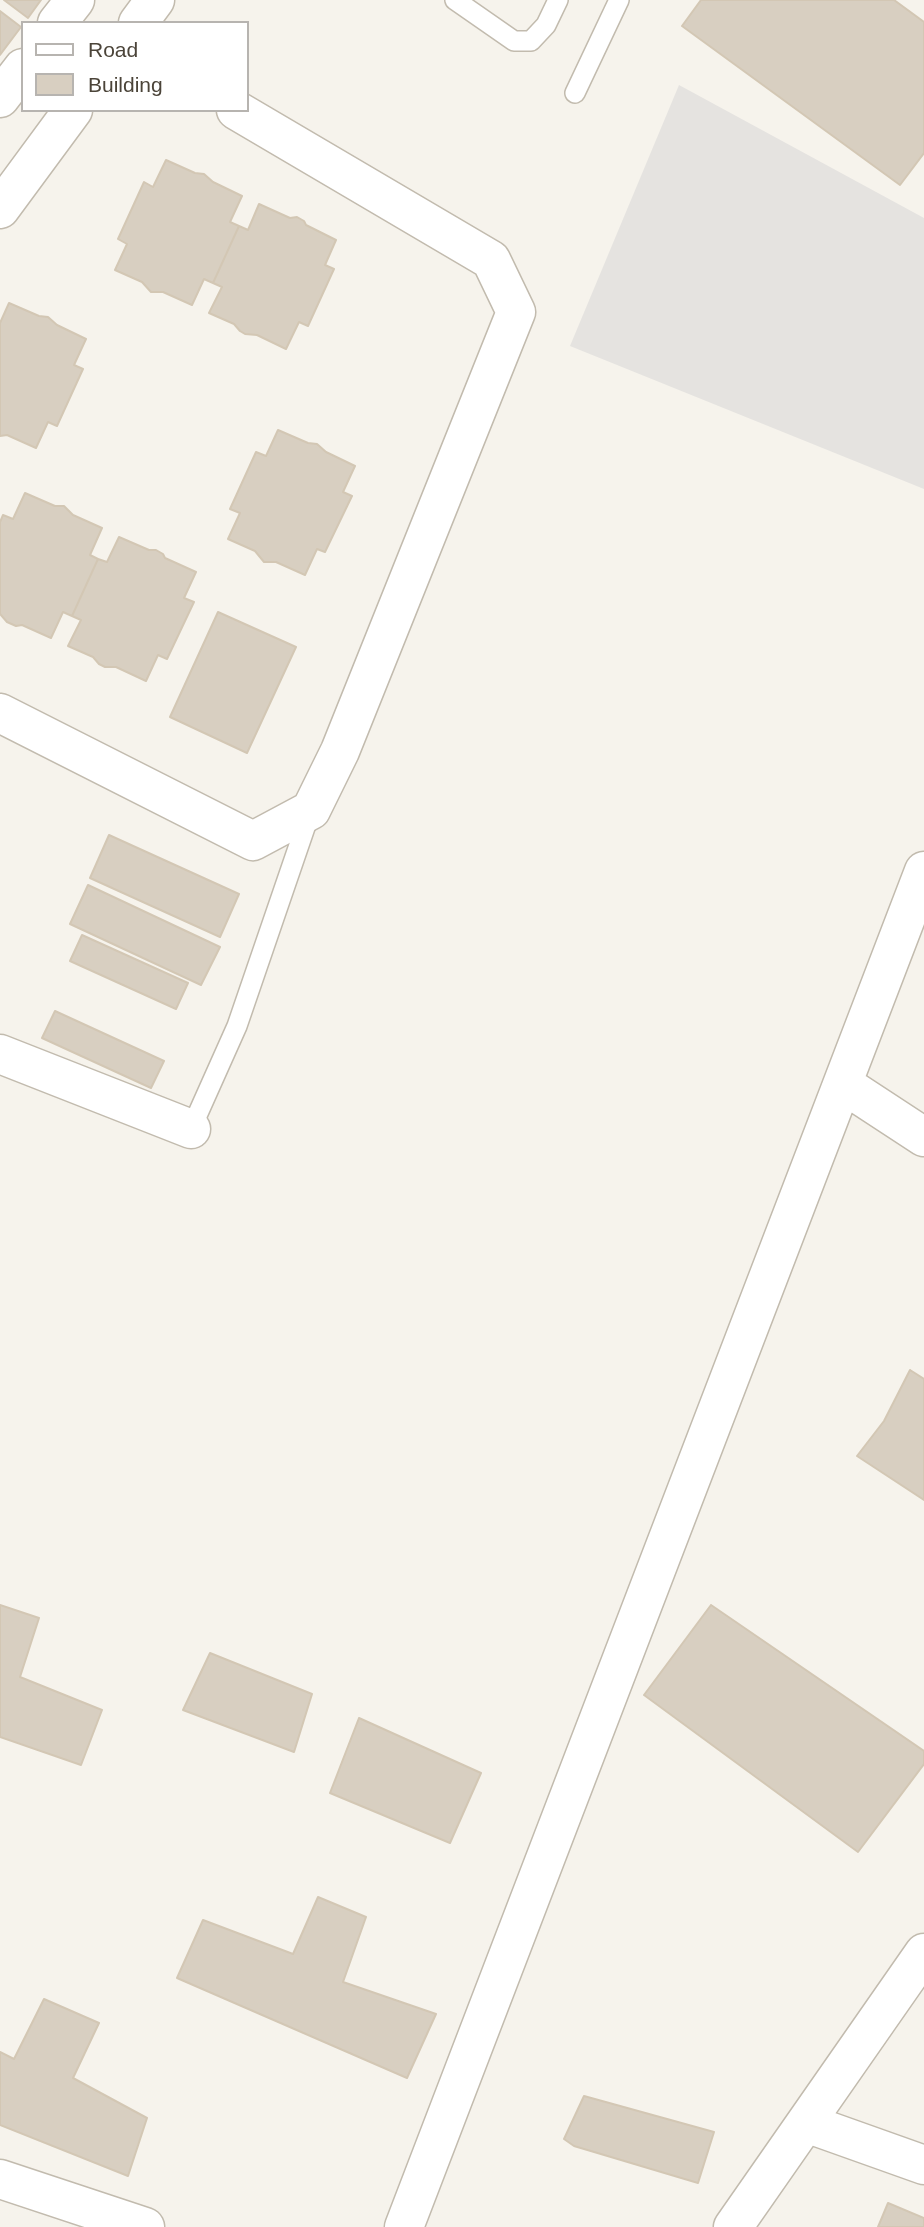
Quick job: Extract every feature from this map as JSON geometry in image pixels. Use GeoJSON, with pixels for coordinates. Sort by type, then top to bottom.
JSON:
{"type":"FeatureCollection","features":[{"type":"Feature","properties":{"kind":"street"},"geometry":{"type":"LineString","coordinates":[[59,21],[75,0]]}},
{"type":"Feature","properties":{"kind":"street"},"geometry":{"type":"LineString","coordinates":[[139,21],[155,0]]}},
{"type":"Feature","properties":{"kind":"street"},"geometry":{"type":"LineString","coordinates":[[0,98],[21,71]]}},
{"type":"Feature","properties":{"kind":"street"},"geometry":{"type":"LineString","coordinates":[[0,209],[72,112]]}},
{"type":"Feature","properties":{"kind":"street"},"geometry":{"type":"LineString","coordinates":[[0,713],[253,841],[311,810],[340,751],[516,312],[491,260],[239,112]]}},
{"type":"Feature","properties":{"kind":"street"},"geometry":{"type":"LineString","coordinates":[[404,2227],[924,871]]}},
{"type":"Feature","properties":{"kind":"street"},"geometry":{"type":"LineString","coordinates":[[0,1054],[191,1129]]}},
{"type":"Feature","properties":{"kind":"street"},"geometry":{"type":"LineString","coordinates":[[843,1084],[924,1137]]}},
{"type":"Feature","properties":{"kind":"street"},"geometry":{"type":"LineString","coordinates":[[733,2227],[924,1953]]}},
{"type":"Feature","properties":{"kind":"street"},"geometry":{"type":"LineString","coordinates":[[806,2123],[924,2165]]}},
{"type":"Feature","properties":{"kind":"street"},"geometry":{"type":"LineString","coordinates":[[0,2179],[145,2227]]}},
{"type":"Feature","properties":{"kind":"lane"},"geometry":{"type":"LineString","coordinates":[[455,0],[514,41],[531,41],[546,25],[558,0]]}},
{"type":"Feature","properties":{"kind":"lane"},"geometry":{"type":"LineString","coordinates":[[575,93],[619,0]]}},
{"type":"Feature","properties":{"kind":"lane"},"geometry":{"type":"LineString","coordinates":[[191,1129],[237,1026],[311,810]]}},
{"type":"Feature","properties":{"kind":"shaded area"},"geometry":{"type":"Polygon","coordinates":[[[679,85],[924,218],[924,489],[570,346],[679,85]]]}},
{"type":"Feature","properties":{"kind":"building"},"geometry":{"type":"Polygon","coordinates":[[[4,0],[41,0],[28,18],[4,0]]]}},
{"type":"Feature","properties":{"kind":"building"},"geometry":{"type":"Polygon","coordinates":[[[701,0],[894,0],[924,22],[924,153],[900,185],[682,26],[701,0]]]}},
{"type":"Feature","properties":{"kind":"building"},"geometry":{"type":"Polygon","coordinates":[[[0,11],[21,27],[0,55],[0,11]]]}},
{"type":"Feature","properties":{"kind":"building"},"geometry":{"type":"Polygon","coordinates":[[[166,160],[195,173],[204,174],[213,182],[242,196],[230,222],[239,226],[213,283],[204,279],[192,305],[163,292],[151,292],[142,282],[115,270],[127,244],[118,239],[144,182],[153,187],[166,160]]]}},
{"type":"Feature","properties":{"kind":"building"},"geometry":{"type":"Polygon","coordinates":[[[259,204],[290,218],[297,217],[306,225],[336,240],[325,265],[334,269],[308,326],[299,322],[286,349],[257,335],[245,334],[234,324],[209,313],[222,287],[213,283],[239,226],[248,230],[259,204]]]}},
{"type":"Feature","properties":{"kind":"building"},"geometry":{"type":"Polygon","coordinates":[[[9,303],[48,317],[57,325],[86,339],[74,365],[83,369],[57,426],[48,422],[36,448],[7,435],[0,436],[0,323],[9,303]]]}},
{"type":"Feature","properties":{"kind":"building"},"geometry":{"type":"Polygon","coordinates":[[[278,430],[317,444],[326,452],[355,466],[343,492],[352,496],[325,552],[317,549],[305,575],[276,562],[264,562],[255,551],[228,539],[240,513],[230,509],[256,452],[266,456],[278,430]]]}},
{"type":"Feature","properties":{"kind":"building"},"geometry":{"type":"Polygon","coordinates":[[[25,493],[55,506],[64,506],[73,515],[102,528],[90,555],[98,559],[72,616],[63,612],[51,638],[22,625],[16,626],[7,622],[0,614],[0,522],[3,515],[13,519],[25,493]]]}},
{"type":"Feature","properties":{"kind":"building"},"geometry":{"type":"Polygon","coordinates":[[[119,537],[149,550],[156,550],[165,558],[196,572],[184,598],[194,602],[167,659],[158,655],[146,681],[116,667],[105,667],[93,657],[68,646],[81,620],[72,616],[98,559],[107,562],[119,537]]]}},
{"type":"Feature","properties":{"kind":"building"},"geometry":{"type":"Polygon","coordinates":[[[218,612],[296,647],[247,753],[170,717],[218,612]]]}},
{"type":"Feature","properties":{"kind":"building"},"geometry":{"type":"Polygon","coordinates":[[[109,835],[239,894],[220,937],[90,878],[109,835]]]}},
{"type":"Feature","properties":{"kind":"building"},"geometry":{"type":"Polygon","coordinates":[[[88,885],[220,947],[201,985],[70,924],[88,885]]]}},
{"type":"Feature","properties":{"kind":"building"},"geometry":{"type":"Polygon","coordinates":[[[82,935],[188,983],[176,1009],[70,961],[82,935]]]}},
{"type":"Feature","properties":{"kind":"building"},"geometry":{"type":"Polygon","coordinates":[[[55,1011],[164,1061],[151,1088],[42,1038],[55,1011]]]}},
{"type":"Feature","properties":{"kind":"building"},"geometry":{"type":"Polygon","coordinates":[[[910,1370],[924,1379],[924,1500],[857,1456],[884,1421],[910,1370]]]}},
{"type":"Feature","properties":{"kind":"building"},"geometry":{"type":"Polygon","coordinates":[[[0,1605],[39,1618],[20,1677],[102,1710],[81,1765],[0,1737],[0,1605]]]}},
{"type":"Feature","properties":{"kind":"building"},"geometry":{"type":"Polygon","coordinates":[[[711,1605],[924,1751],[924,1764],[858,1852],[644,1695],[711,1605]]]}},
{"type":"Feature","properties":{"kind":"building"},"geometry":{"type":"Polygon","coordinates":[[[210,1653],[312,1694],[294,1752],[183,1710],[210,1653]]]}},
{"type":"Feature","properties":{"kind":"building"},"geometry":{"type":"Polygon","coordinates":[[[359,1718],[481,1773],[450,1843],[330,1793],[359,1718]]]}},
{"type":"Feature","properties":{"kind":"building"},"geometry":{"type":"Polygon","coordinates":[[[318,1897],[366,1917],[343,1982],[436,2014],[407,2078],[177,1978],[203,1920],[293,1954],[318,1897]]]}},
{"type":"Feature","properties":{"kind":"building"},"geometry":{"type":"Polygon","coordinates":[[[44,1999],[99,2023],[73,2078],[147,2118],[128,2176],[0,2125],[0,2052],[14,2059],[44,1999]]]}},
{"type":"Feature","properties":{"kind":"building"},"geometry":{"type":"Polygon","coordinates":[[[584,2096],[714,2132],[698,2183],[574,2146],[564,2139],[584,2096]]]}},
{"type":"Feature","properties":{"kind":"building"},"geometry":{"type":"Polygon","coordinates":[[[888,2203],[924,2218],[924,2227],[878,2227],[888,2203]]]}}]}
